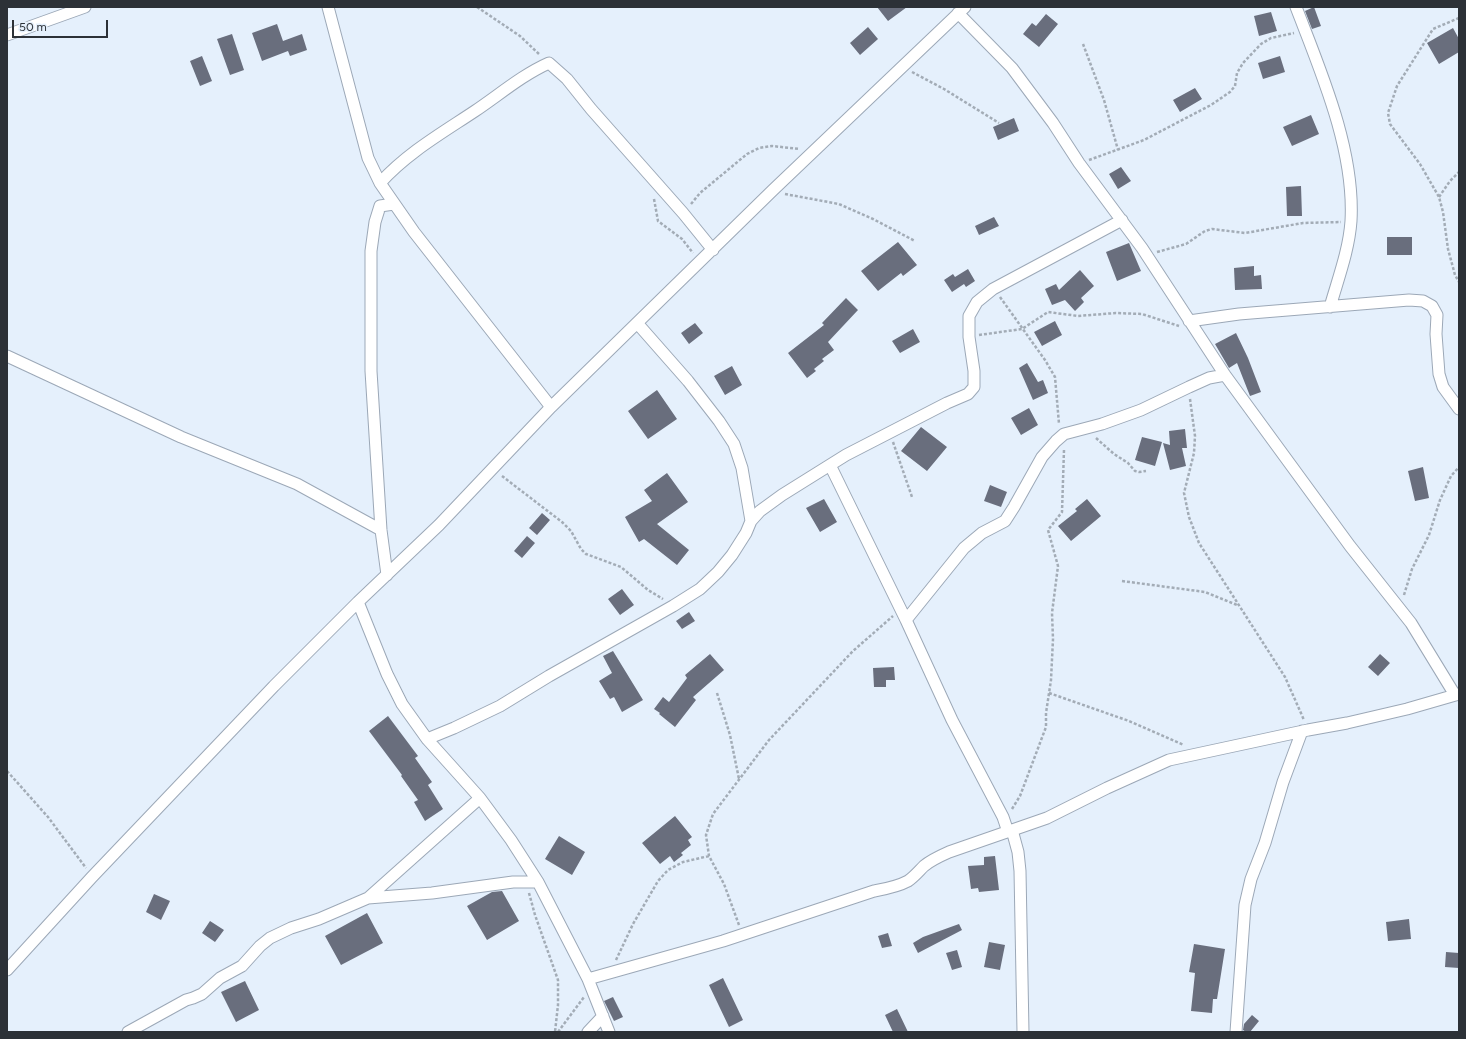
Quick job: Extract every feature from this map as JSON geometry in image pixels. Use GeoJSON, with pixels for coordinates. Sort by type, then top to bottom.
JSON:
{"type":"FeatureCollection","features":[{"type":"Feature","properties":{"kind":"street"},"geometry":{"type":"LineString","coordinates":[[7,35],[85,7]]}},
{"type":"Feature","properties":{"kind":"street"},"geometry":{"type":"LineString","coordinates":[[328,7],[368,158],[380,183],[394,204],[500,344],[551,407]]}},
{"type":"Feature","properties":{"kind":"street"},"geometry":{"type":"LineString","coordinates":[[1296,7],[1331,100],[1344,150],[1351,198],[1351,222],[1346,251],[1330,307]]}},
{"type":"Feature","properties":{"kind":"street"},"geometry":{"type":"LineString","coordinates":[[7,970],[92,877],[274,686],[358,602],[439,525],[551,407],[772,190],[962,10],[987,41],[1012,68],[1053,124],[1079,163],[1146,254],[1225,375],[1350,546],[1400,609],[1457,695],[1384,714],[1169,760],[1107,788],[1047,818],[949,852],[936,858],[907,882],[894,887],[874,891],[723,941],[610,973],[590,983]]}},
{"type":"Feature","properties":{"kind":"street"},"geometry":{"type":"LineString","coordinates":[[380,183],[389,172],[442,131],[475,111],[528,73],[549,63],[567,79],[712,250]]}},
{"type":"Feature","properties":{"kind":"street"},"geometry":{"type":"LineString","coordinates":[[387,575],[381,530],[371,370],[371,251],[374,222],[380,206],[394,204]]}},
{"type":"Feature","properties":{"kind":"street"},"geometry":{"type":"LineString","coordinates":[[427,739],[500,706],[700,589],[718,572],[732,555],[746,533],[751,520],[760,511],[782,495],[846,455],[947,403],[968,394],[974,387],[974,372],[969,337],[970,316],[977,302],[993,289],[1122,220]]}},
{"type":"Feature","properties":{"kind":"street"},"geometry":{"type":"LineString","coordinates":[[1190,321],[1239,314],[1409,300],[1424,301],[1432,306],[1437,315],[1436,334],[1439,374],[1442,387],[1459,409]]}},
{"type":"Feature","properties":{"kind":"street"},"geometry":{"type":"LineString","coordinates":[[637,323],[688,381],[719,421],[734,444],[742,468],[751,520]]}},
{"type":"Feature","properties":{"kind":"street"},"geometry":{"type":"LineString","coordinates":[[7,356],[182,437],[297,484],[381,530]]}},
{"type":"Feature","properties":{"kind":"street"},"geometry":{"type":"LineString","coordinates":[[906,620],[964,548],[982,533],[1004,521],[1014,507],[1042,457],[1062,436],[1141,410],[1209,378],[1225,375]]}},
{"type":"Feature","properties":{"kind":"street"},"geometry":{"type":"LineString","coordinates":[[830,466],[901,609],[952,720],[1010,831],[1018,852],[1020,871],[1023,1032]]}},
{"type":"Feature","properties":{"kind":"street"},"geometry":{"type":"LineString","coordinates":[[358,602],[390,680],[402,704],[427,739],[480,798],[511,840],[590,983],[609,1032]]}},
{"type":"Feature","properties":{"kind":"street"},"geometry":{"type":"LineString","coordinates":[[1236,1032],[1245,905],[1251,879],[1265,844],[1283,782],[1305,730]]}},
{"type":"Feature","properties":{"kind":"street"},"geometry":{"type":"LineString","coordinates":[[128,1032],[186,1000],[202,994],[220,978],[242,966],[260,946],[270,938],[291,928],[319,919],[368,898],[480,798]]}},
{"type":"Feature","properties":{"kind":"street"},"geometry":{"type":"LineString","coordinates":[[368,898],[432,893],[513,882],[534,882]]}},
{"type":"Feature","properties":{"kind":"street"},"geometry":{"type":"LineString","coordinates":[[588,1032],[603,1016]]}},
{"type":"Feature","properties":{"kind":"path"},"geometry":{"type":"LineString","coordinates":[[477,7],[520,36],[549,63]]}},
{"type":"Feature","properties":{"kind":"path"},"geometry":{"type":"LineString","coordinates":[[1459,18],[1433,29],[1397,86],[1388,113],[1390,124],[1420,164],[1439,198],[1443,212],[1448,249],[1455,275],[1459,282]]}},
{"type":"Feature","properties":{"kind":"path"},"geometry":{"type":"LineString","coordinates":[[1079,163],[1144,140],[1211,105],[1230,92],[1235,86],[1237,73],[1243,63],[1261,44],[1271,38],[1305,30]]}},
{"type":"Feature","properties":{"kind":"path"},"geometry":{"type":"LineString","coordinates":[[1083,44],[1104,100],[1118,150]]}},
{"type":"Feature","properties":{"kind":"path"},"geometry":{"type":"LineString","coordinates":[[903,67],[944,89],[999,123]]}},
{"type":"Feature","properties":{"kind":"path"},"geometry":{"type":"LineString","coordinates":[[683,214],[700,193],[747,154],[759,148],[772,146],[797,148],[812,153]]}},
{"type":"Feature","properties":{"kind":"path"},"geometry":{"type":"LineString","coordinates":[[1439,198],[1450,181],[1459,172]]}},
{"type":"Feature","properties":{"kind":"path"},"geometry":{"type":"LineString","coordinates":[[772,190],[789,195],[825,200],[839,204],[873,218],[915,241]]}},
{"type":"Feature","properties":{"kind":"path"},"geometry":{"type":"LineString","coordinates":[[654,198],[658,221],[682,239],[700,262]]}},
{"type":"Feature","properties":{"kind":"path"},"geometry":{"type":"LineString","coordinates":[[1146,254],[1186,244],[1206,230],[1212,229],[1244,233],[1302,223],[1351,222]]}},
{"type":"Feature","properties":{"kind":"path"},"geometry":{"type":"LineString","coordinates":[[993,289],[1045,360],[1055,377],[1062,436],[1062,512],[1048,530],[1058,566],[1052,613],[1053,639],[1046,727],[1020,796],[1014,808],[1002,817]]}},
{"type":"Feature","properties":{"kind":"path"},"geometry":{"type":"LineString","coordinates":[[969,337],[1022,329],[1048,312],[1078,316],[1116,313],[1142,314],[1198,334]]}},
{"type":"Feature","properties":{"kind":"path"},"geometry":{"type":"LineString","coordinates":[[1189,387],[1195,436],[1194,453],[1184,493],[1189,516],[1199,543],[1285,677],[1305,730]]}},
{"type":"Feature","properties":{"kind":"path"},"geometry":{"type":"LineString","coordinates":[[1085,429],[1135,470],[1139,472],[1146,471]]}},
{"type":"Feature","properties":{"kind":"path"},"geometry":{"type":"LineString","coordinates":[[890,432],[912,497]]}},
{"type":"Feature","properties":{"kind":"path"},"geometry":{"type":"LineString","coordinates":[[1400,609],[1412,569],[1428,535],[1440,500],[1451,476],[1459,467]]}},
{"type":"Feature","properties":{"kind":"path"},"geometry":{"type":"LineString","coordinates":[[493,469],[562,522],[571,531],[581,549],[586,554],[621,567],[629,572],[636,581],[648,590],[674,605]]}},
{"type":"Feature","properties":{"kind":"path"},"geometry":{"type":"LineString","coordinates":[[1122,582],[1205,592],[1238,605]]}},
{"type":"Feature","properties":{"kind":"path"},"geometry":{"type":"LineString","coordinates":[[743,934],[724,884],[709,856],[706,835],[713,814],[769,740],[853,651],[901,609]]}},
{"type":"Feature","properties":{"kind":"path"},"geometry":{"type":"LineString","coordinates":[[717,693],[730,734],[739,780]]}},
{"type":"Feature","properties":{"kind":"path"},"geometry":{"type":"LineString","coordinates":[[1049,693],[1129,720],[1198,754]]}},
{"type":"Feature","properties":{"kind":"path"},"geometry":{"type":"LineString","coordinates":[[7,770],[48,817],[92,877]]}},
{"type":"Feature","properties":{"kind":"path"},"geometry":{"type":"LineString","coordinates":[[610,973],[633,924],[658,881],[668,870],[683,862],[709,856]]}},
{"type":"Feature","properties":{"kind":"path"},"geometry":{"type":"LineString","coordinates":[[534,882],[529,896],[558,980],[556,1032]]}},
{"type":"Feature","properties":{"kind":"path"},"geometry":{"type":"LineString","coordinates":[[556,1032],[590,983]]}},
{"type":"Feature","properties":{"kind":"building"},"geometry":{"type":"Polygon","coordinates":[[[877,7],[907,7],[888,21],[877,7]]]}},
{"type":"Feature","properties":{"kind":"building"},"geometry":{"type":"Polygon","coordinates":[[[1314,7],[1321,26],[1312,29],[1305,11],[1314,7]]]}},
{"type":"Feature","properties":{"kind":"building"},"geometry":{"type":"Polygon","coordinates":[[[1271,12],[1277,31],[1259,36],[1254,16],[1271,12]]]}},
{"type":"Feature","properties":{"kind":"building"},"geometry":{"type":"Polygon","coordinates":[[[1046,14],[1058,24],[1039,47],[1023,34],[1032,23],[1036,26],[1046,14]]]}},
{"type":"Feature","properties":{"kind":"building"},"geometry":{"type":"Polygon","coordinates":[[[277,24],[283,41],[302,34],[307,50],[290,56],[288,51],[262,61],[252,33],[277,24]]]}},
{"type":"Feature","properties":{"kind":"building"},"geometry":{"type":"Polygon","coordinates":[[[868,27],[878,39],[860,55],[850,43],[868,27]]]}},
{"type":"Feature","properties":{"kind":"building"},"geometry":{"type":"Polygon","coordinates":[[[1453,28],[1459,39],[1459,52],[1439,64],[1427,43],[1453,28]]]}},
{"type":"Feature","properties":{"kind":"building"},"geometry":{"type":"Polygon","coordinates":[[[232,34],[244,70],[230,75],[217,39],[232,34]]]}},
{"type":"Feature","properties":{"kind":"building"},"geometry":{"type":"Polygon","coordinates":[[[202,56],[212,81],[200,86],[190,61],[202,56]]]}},
{"type":"Feature","properties":{"kind":"building"},"geometry":{"type":"Polygon","coordinates":[[[1280,56],[1285,72],[1263,79],[1258,63],[1280,56]]]}},
{"type":"Feature","properties":{"kind":"building"},"geometry":{"type":"Polygon","coordinates":[[[1195,88],[1202,99],[1180,112],[1173,100],[1195,88]]]}},
{"type":"Feature","properties":{"kind":"building"},"geometry":{"type":"Polygon","coordinates":[[[1311,115],[1319,134],[1292,146],[1283,127],[1311,115]]]}},
{"type":"Feature","properties":{"kind":"building"},"geometry":{"type":"Polygon","coordinates":[[[1014,118],[1019,131],[998,140],[993,127],[1014,118]]]}},
{"type":"Feature","properties":{"kind":"building"},"geometry":{"type":"Polygon","coordinates":[[[1121,167],[1131,181],[1118,189],[1109,174],[1121,167]]]}},
{"type":"Feature","properties":{"kind":"building"},"geometry":{"type":"Polygon","coordinates":[[[1301,186],[1302,216],[1287,216],[1286,187],[1301,186]]]}},
{"type":"Feature","properties":{"kind":"building"},"geometry":{"type":"Polygon","coordinates":[[[994,217],[999,226],[979,235],[975,226],[994,217]]]}},
{"type":"Feature","properties":{"kind":"building"},"geometry":{"type":"Polygon","coordinates":[[[1387,237],[1412,237],[1412,255],[1387,255],[1387,237]]]}},
{"type":"Feature","properties":{"kind":"building"},"geometry":{"type":"Polygon","coordinates":[[[898,242],[917,265],[903,276],[901,273],[878,291],[861,271],[898,242]]]}},
{"type":"Feature","properties":{"kind":"building"},"geometry":{"type":"Polygon","coordinates":[[[1129,243],[1141,271],[1117,281],[1106,252],[1129,243]]]}},
{"type":"Feature","properties":{"kind":"building"},"geometry":{"type":"Polygon","coordinates":[[[1254,266],[1254,276],[1261,275],[1262,289],[1235,290],[1234,268],[1254,266]]]}},
{"type":"Feature","properties":{"kind":"building"},"geometry":{"type":"Polygon","coordinates":[[[968,269],[975,281],[966,287],[964,284],[952,292],[944,280],[953,274],[955,277],[968,269]]]}},
{"type":"Feature","properties":{"kind":"building"},"geometry":{"type":"Polygon","coordinates":[[[1080,270],[1094,286],[1081,298],[1084,302],[1075,311],[1065,300],[1052,305],[1045,289],[1056,284],[1059,290],[1080,270]]]}},
{"type":"Feature","properties":{"kind":"building"},"geometry":{"type":"Polygon","coordinates":[[[846,298],[858,310],[828,342],[834,350],[822,359],[824,361],[814,369],[816,371],[807,378],[788,353],[824,325],[822,323],[846,298]]]}},
{"type":"Feature","properties":{"kind":"building"},"geometry":{"type":"Polygon","coordinates":[[[1055,321],[1062,335],[1042,346],[1034,332],[1055,321]]]}},
{"type":"Feature","properties":{"kind":"building"},"geometry":{"type":"Polygon","coordinates":[[[695,323],[703,333],[689,344],[681,333],[695,323]]]}},
{"type":"Feature","properties":{"kind":"building"},"geometry":{"type":"Polygon","coordinates":[[[913,329],[920,342],[900,353],[892,341],[913,329]]]}},
{"type":"Feature","properties":{"kind":"building"},"geometry":{"type":"Polygon","coordinates":[[[1236,333],[1248,358],[1261,392],[1250,396],[1237,363],[1229,368],[1215,344],[1236,333]]]}},
{"type":"Feature","properties":{"kind":"building"},"geometry":{"type":"Polygon","coordinates":[[[1027,363],[1038,382],[1043,380],[1048,393],[1033,400],[1019,368],[1027,363]]]}},
{"type":"Feature","properties":{"kind":"building"},"geometry":{"type":"Polygon","coordinates":[[[732,366],[742,385],[725,395],[714,376],[732,366]]]}},
{"type":"Feature","properties":{"kind":"building"},"geometry":{"type":"Polygon","coordinates":[[[657,390],[677,419],[648,439],[628,411],[657,390]]]}},
{"type":"Feature","properties":{"kind":"building"},"geometry":{"type":"Polygon","coordinates":[[[1029,408],[1038,425],[1021,435],[1011,418],[1029,408]]]}},
{"type":"Feature","properties":{"kind":"building"},"geometry":{"type":"Polygon","coordinates":[[[921,427],[947,447],[927,471],[901,451],[921,427]]]}},
{"type":"Feature","properties":{"kind":"building"},"geometry":{"type":"Polygon","coordinates":[[[1185,429],[1187,448],[1182,448],[1186,466],[1170,470],[1163,443],[1170,445],[1169,431],[1185,429]]]}},
{"type":"Feature","properties":{"kind":"building"},"geometry":{"type":"Polygon","coordinates":[[[1142,437],[1162,442],[1155,466],[1135,460],[1142,437]]]}},
{"type":"Feature","properties":{"kind":"building"},"geometry":{"type":"Polygon","coordinates":[[[1423,467],[1429,498],[1415,501],[1408,471],[1423,467]]]}},
{"type":"Feature","properties":{"kind":"building"},"geometry":{"type":"Polygon","coordinates":[[[667,473],[688,502],[657,524],[689,550],[677,565],[644,539],[639,542],[625,517],[652,501],[644,490],[667,473]]]}},
{"type":"Feature","properties":{"kind":"building"},"geometry":{"type":"Polygon","coordinates":[[[990,485],[1007,492],[1001,507],[984,501],[990,485]]]}},
{"type":"Feature","properties":{"kind":"building"},"geometry":{"type":"Polygon","coordinates":[[[824,499],[837,522],[820,532],[806,508],[824,499]]]}},
{"type":"Feature","properties":{"kind":"building"},"geometry":{"type":"Polygon","coordinates":[[[1087,499],[1101,516],[1071,541],[1058,526],[1077,511],[1075,509],[1087,499]]]}},
{"type":"Feature","properties":{"kind":"building"},"geometry":{"type":"Polygon","coordinates":[[[542,513],[550,520],[537,535],[529,528],[542,513]]]}},
{"type":"Feature","properties":{"kind":"building"},"geometry":{"type":"Polygon","coordinates":[[[527,536],[535,543],[522,558],[514,551],[527,536]]]}},
{"type":"Feature","properties":{"kind":"building"},"geometry":{"type":"Polygon","coordinates":[[[622,589],[634,605],[620,615],[608,599],[622,589]]]}},
{"type":"Feature","properties":{"kind":"building"},"geometry":{"type":"Polygon","coordinates":[[[689,612],[695,621],[682,629],[676,621],[689,612]]]}},
{"type":"Feature","properties":{"kind":"building"},"geometry":{"type":"Polygon","coordinates":[[[613,651],[643,700],[622,712],[614,697],[610,699],[599,681],[612,673],[603,656],[613,651]]]}},
{"type":"Feature","properties":{"kind":"building"},"geometry":{"type":"Polygon","coordinates":[[[710,654],[724,670],[693,697],[696,700],[675,727],[654,709],[663,697],[669,702],[687,678],[685,675],[710,654]]]}},
{"type":"Feature","properties":{"kind":"building"},"geometry":{"type":"Polygon","coordinates":[[[1380,654],[1390,663],[1378,676],[1368,667],[1380,654]]]}},
{"type":"Feature","properties":{"kind":"building"},"geometry":{"type":"Polygon","coordinates":[[[894,667],[895,680],[886,680],[886,687],[874,687],[873,668],[894,667]]]}},
{"type":"Feature","properties":{"kind":"building"},"geometry":{"type":"Polygon","coordinates":[[[388,716],[418,756],[415,758],[432,782],[428,785],[443,809],[425,821],[414,802],[418,800],[401,776],[402,775],[369,731],[388,716]]]}},
{"type":"Feature","properties":{"kind":"building"},"geometry":{"type":"Polygon","coordinates":[[[675,816],[692,837],[688,840],[691,845],[681,853],[683,855],[674,862],[670,856],[660,864],[642,843],[675,816]]]}},
{"type":"Feature","properties":{"kind":"building"},"geometry":{"type":"Polygon","coordinates":[[[559,836],[585,852],[572,875],[545,859],[559,836]]]}},
{"type":"Feature","properties":{"kind":"building"},"geometry":{"type":"Polygon","coordinates":[[[995,856],[999,890],[979,892],[978,888],[971,889],[968,866],[984,865],[984,857],[995,856]]]}},
{"type":"Feature","properties":{"kind":"building"},"geometry":{"type":"Polygon","coordinates":[[[502,891],[519,921],[487,940],[467,906],[492,892],[502,891]]]}},
{"type":"Feature","properties":{"kind":"building"},"geometry":{"type":"Polygon","coordinates":[[[154,894],[170,901],[161,920],[146,912],[154,894]]]}},
{"type":"Feature","properties":{"kind":"building"},"geometry":{"type":"Polygon","coordinates":[[[367,913],[383,943],[341,965],[325,936],[367,913]]]}},
{"type":"Feature","properties":{"kind":"building"},"geometry":{"type":"Polygon","coordinates":[[[1409,919],[1411,939],[1388,941],[1386,922],[1409,919]]]}},
{"type":"Feature","properties":{"kind":"building"},"geometry":{"type":"Polygon","coordinates":[[[210,921],[224,930],[215,942],[202,933],[210,921]]]}},
{"type":"Feature","properties":{"kind":"building"},"geometry":{"type":"Polygon","coordinates":[[[959,924],[962,930],[918,953],[913,943],[923,937],[959,924]]]}},
{"type":"Feature","properties":{"kind":"building"},"geometry":{"type":"Polygon","coordinates":[[[888,933],[892,946],[882,948],[878,936],[888,933]]]}},
{"type":"Feature","properties":{"kind":"building"},"geometry":{"type":"Polygon","coordinates":[[[989,942],[1005,945],[1000,970],[984,967],[989,942]]]}},
{"type":"Feature","properties":{"kind":"building"},"geometry":{"type":"Polygon","coordinates":[[[1194,944],[1225,949],[1217,999],[1213,999],[1212,1013],[1191,1011],[1195,973],[1189,972],[1194,944]]]}},
{"type":"Feature","properties":{"kind":"building"},"geometry":{"type":"Polygon","coordinates":[[[957,950],[962,967],[952,970],[946,953],[957,950]]]}},
{"type":"Feature","properties":{"kind":"building"},"geometry":{"type":"Polygon","coordinates":[[[1446,952],[1459,953],[1459,968],[1445,967],[1446,952]]]}},
{"type":"Feature","properties":{"kind":"building"},"geometry":{"type":"Polygon","coordinates":[[[723,978],[743,1020],[729,1027],[709,985],[723,978]]]}},
{"type":"Feature","properties":{"kind":"building"},"geometry":{"type":"Polygon","coordinates":[[[245,981],[259,1010],[236,1022],[221,992],[245,981]]]}},
{"type":"Feature","properties":{"kind":"building"},"geometry":{"type":"Polygon","coordinates":[[[613,997],[623,1017],[614,1021],[604,1001],[613,997]]]}},
{"type":"Feature","properties":{"kind":"building"},"geometry":{"type":"Polygon","coordinates":[[[897,1009],[908,1032],[893,1032],[885,1015],[897,1009]]]}},
{"type":"Feature","properties":{"kind":"building"},"geometry":{"type":"Polygon","coordinates":[[[1252,1015],[1259,1021],[1250,1032],[1246,1032],[1243,1030],[1244,1024],[1252,1015]]]}}]}
